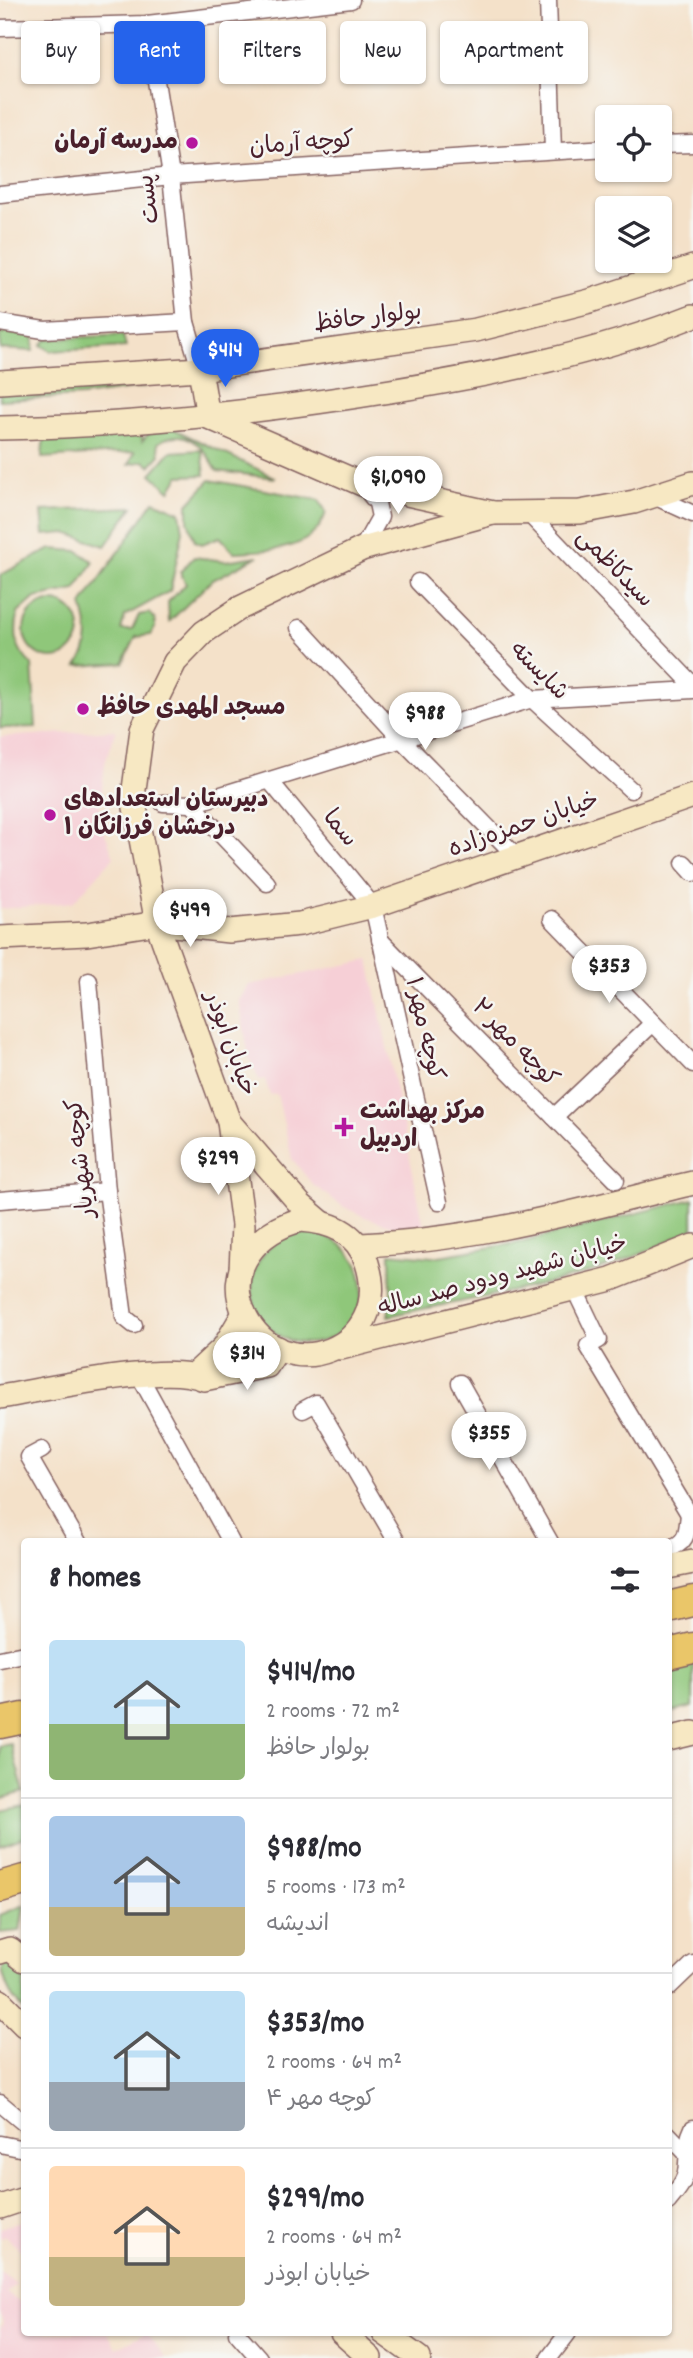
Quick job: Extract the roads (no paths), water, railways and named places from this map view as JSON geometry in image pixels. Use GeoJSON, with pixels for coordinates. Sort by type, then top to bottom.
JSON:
{"type":"FeatureCollection","features":[{"type":"Feature","properties":{"kind":"highway"},"geometry":{"type":"LineString","coordinates":[[672,1606],[693,1601]]}},
{"type":"Feature","properties":{"kind":"highway"},"geometry":{"type":"LineString","coordinates":[[672,1653],[693,1648]]}},
{"type":"Feature","properties":{"kind":"highway"},"geometry":{"type":"LineString","coordinates":[[0,1723],[21,1718]]}},
{"type":"Feature","properties":{"kind":"highway"},"geometry":{"type":"LineString","coordinates":[[0,1887],[21,1881]]}},
{"type":"Feature","properties":{"kind":"street"},"geometry":{"type":"LineString","coordinates":[[164,21],[266,3],[351,0]]}},
{"type":"Feature","properties":{"kind":"street"},"geometry":{"type":"LineString","coordinates":[[548,0],[553,151]]}},
{"type":"Feature","properties":{"kind":"street"},"geometry":{"type":"LineString","coordinates":[[0,28],[114,25]]}},
{"type":"Feature","properties":{"kind":"street","name":"پست"},"geometry":{"type":"LineString","coordinates":[[156,84],[171,176],[186,321],[200,369]]}},
{"type":"Feature","properties":{"kind":"street"},"geometry":{"type":"LineString","coordinates":[[672,145],[693,144]]}},
{"type":"Feature","properties":{"kind":"street","name":"کوچه آرمان"},"geometry":{"type":"LineString","coordinates":[[0,194],[171,176],[595,149]]}},
{"type":"Feature","properties":{"kind":"street","name":"بولوار حافظ"},"geometry":{"type":"LineString","coordinates":[[0,382],[200,369],[476,330],[590,301],[693,267]]}},
{"type":"Feature","properties":{"kind":"street"},"geometry":{"type":"LineString","coordinates":[[0,428],[208,417],[492,374],[554,360],[693,316]]}},
{"type":"Feature","properties":{"kind":"street"},"geometry":{"type":"LineString","coordinates":[[0,323],[44,330],[186,321]]}},
{"type":"Feature","properties":{"kind":"street"},"geometry":{"type":"LineString","coordinates":[[200,369],[208,417]]}},
{"type":"Feature","properties":{"kind":"street"},"geometry":{"type":"LineString","coordinates":[[208,417],[362,484],[493,513],[580,512],[654,496],[693,483]]}},
{"type":"Feature","properties":{"kind":"street"},"geometry":{"type":"LineString","coordinates":[[362,484],[377,503],[380,517],[362,549]]}},
{"type":"Feature","properties":{"kind":"street"},"geometry":{"type":"LineString","coordinates":[[654,496],[693,514]]}},
{"type":"Feature","properties":{"kind":"street","name":"خیابان ابوذر"},"geometry":{"type":"LineString","coordinates":[[241,1271],[243,1225],[229,1122],[157,923],[133,797],[142,729],[175,662],[204,632],[240,608],[362,549],[493,513]]}},
{"type":"Feature","properties":{"kind":"street","name":"سیدکاظمی"},"geometry":{"type":"LineString","coordinates":[[530,514],[693,685]]}},
{"type":"Feature","properties":{"kind":"street","name":"شایسته"},"geometry":{"type":"LineString","coordinates":[[418,582],[532,699],[631,790]]}},
{"type":"Feature","properties":{"kind":"street"},"geometry":{"type":"LineString","coordinates":[[299,628],[402,740],[517,857]]}},
{"type":"Feature","properties":{"kind":"street"},"geometry":{"type":"LineString","coordinates":[[163,803],[192,804],[532,699],[693,690]]}},
{"type":"Feature","properties":{"kind":"street","name":"سما"},"geometry":{"type":"LineString","coordinates":[[270,781],[373,906]]}},
{"type":"Feature","properties":{"kind":"street","name":"خیابان حمزه‌زاده"},"geometry":{"type":"LineString","coordinates":[[0,938],[86,934],[157,923],[229,931],[300,924],[373,906],[693,796]]}},
{"type":"Feature","properties":{"kind":"street"},"geometry":{"type":"LineString","coordinates":[[192,804],[267,883]]}},
{"type":"Feature","properties":{"kind":"street","name":"کوچه مهر ۱"},"geometry":{"type":"LineString","coordinates":[[373,906],[439,1202]]}},
{"type":"Feature","properties":{"kind":"street"},"geometry":{"type":"LineString","coordinates":[[552,919],[693,1064]]}},
{"type":"Feature","properties":{"kind":"street","name":"کوچه مهر ۲"},"geometry":{"type":"LineString","coordinates":[[380,940],[616,1180]]}},
{"type":"Feature","properties":{"kind":"street","name":"کوچه شهریار"},"geometry":{"type":"LineString","coordinates":[[89,981],[107,1191],[124,1317],[135,1325]]}},
{"type":"Feature","properties":{"kind":"street"},"geometry":{"type":"LineString","coordinates":[[554,1117],[653,1023]]}},
{"type":"Feature","properties":{"kind":"street"},"geometry":{"type":"LineString","coordinates":[[229,1122],[301,1205],[321,1222]]}},
{"type":"Feature","properties":{"kind":"street","name":"خیابان شهید ودود صد ساله"},"geometry":{"type":"LineString","coordinates":[[361,1245],[446,1240],[573,1214],[693,1183]]}},
{"type":"Feature","properties":{"kind":"street"},"geometry":{"type":"LineString","coordinates":[[0,1200],[107,1191]]}},
{"type":"Feature","properties":{"kind":"street"},"geometry":{"type":"LineString","coordinates":[[301,1220],[321,1222],[341,1230],[361,1245],[373,1283],[371,1306],[361,1326],[345,1343],[324,1353],[296,1354],[278,1348],[256,1332],[244,1313],[239,1293],[241,1271],[249,1251],[263,1235],[281,1225],[301,1220]]}},
{"type":"Feature","properties":{"kind":"street","name":"خیابان شهید ودود صد ساله"},"geometry":{"type":"LineString","coordinates":[[324,1353],[611,1279],[693,1246]]}},
{"type":"Feature","properties":{"kind":"street"},"geometry":{"type":"LineString","coordinates":[[574,1288],[599,1340],[588,1346],[691,1514],[686,1539],[672,1547]]}},
{"type":"Feature","properties":{"kind":"street"},"geometry":{"type":"LineString","coordinates":[[195,1374],[224,1347],[244,1313]]}},
{"type":"Feature","properties":{"kind":"street"},"geometry":{"type":"LineString","coordinates":[[0,1397],[139,1375],[195,1374],[204,1378],[267,1366],[278,1348]]}},
{"type":"Feature","properties":{"kind":"street"},"geometry":{"type":"LineString","coordinates":[[139,1375],[229,1538]]}},
{"type":"Feature","properties":{"kind":"street"},"geometry":{"type":"LineString","coordinates":[[460,1383],[548,1538]]}},
{"type":"Feature","properties":{"kind":"street"},"geometry":{"type":"LineString","coordinates":[[303,1410],[316,1404],[395,1538]]}},
{"type":"Feature","properties":{"kind":"street"},"geometry":{"type":"LineString","coordinates":[[42,1450],[29,1457],[76,1538]]}},
{"type":"Feature","properties":{"kind":"street"},"geometry":{"type":"LineString","coordinates":[[672,1566],[693,1562]]}},
{"type":"Feature","properties":{"kind":"street"},"geometry":{"type":"LineString","coordinates":[[0,1659],[21,1655]]}},
{"type":"Feature","properties":{"kind":"street"},"geometry":{"type":"LineString","coordinates":[[672,1738],[693,1733]]}},
{"type":"Feature","properties":{"kind":"street"},"geometry":{"type":"LineString","coordinates":[[0,1952],[10,1949],[21,1958]]}},
{"type":"Feature","properties":{"kind":"street"},"geometry":{"type":"LineString","coordinates":[[672,1984],[693,1964]]}},
{"type":"Feature","properties":{"kind":"street"},"geometry":{"type":"LineString","coordinates":[[1,2001],[21,2022]]}},
{"type":"Feature","properties":{"kind":"street"},"geometry":{"type":"LineString","coordinates":[[0,2104],[21,2121]]}},
{"type":"Feature","properties":{"kind":"street"},"geometry":{"type":"LineString","coordinates":[[672,2197],[681,2186],[686,2171],[693,2128]]}},
{"type":"Feature","properties":{"kind":"street"},"geometry":{"type":"LineString","coordinates":[[672,2138],[689,2156]]}},
{"type":"Feature","properties":{"kind":"street"},"geometry":{"type":"LineString","coordinates":[[0,2144],[21,2148]]}},
{"type":"Feature","properties":{"kind":"street"},"geometry":{"type":"LineString","coordinates":[[0,2207],[21,2200]]}},
{"type":"Feature","properties":{"kind":"street"},"geometry":{"type":"LineString","coordinates":[[240,2336],[259,2358]]}},
{"type":"Feature","properties":{"kind":"street"},"geometry":{"type":"LineString","coordinates":[[345,2336],[370,2358]]}},
{"type":"Feature","properties":{"kind":"street"},"geometry":{"type":"LineString","coordinates":[[388,2336],[419,2358]]}},
{"type":"Feature","properties":{"kind":"street"},"geometry":{"type":"LineString","coordinates":[[549,2358],[566,2336]]}},
{"type":"Feature","properties":{"kind":"place","name":"مدرسه آرمان"},"geometry":{"type":"Point","coordinates":[192,143]}},
{"type":"Feature","properties":{"kind":"place","name":"مسجد المهدی حافظ"},"geometry":{"type":"Point","coordinates":[83,709]}},
{"type":"Feature","properties":{"kind":"place","name":"دبیرستان استعدادهای درخشان فرزانگان ۱"},"geometry":{"type":"Point","coordinates":[50,815]}},
{"type":"Feature","properties":{"kind":"place","name":"مرکز بهداشت اردبیل"},"geometry":{"type":"Point","coordinates":[344,1127]}}]}
